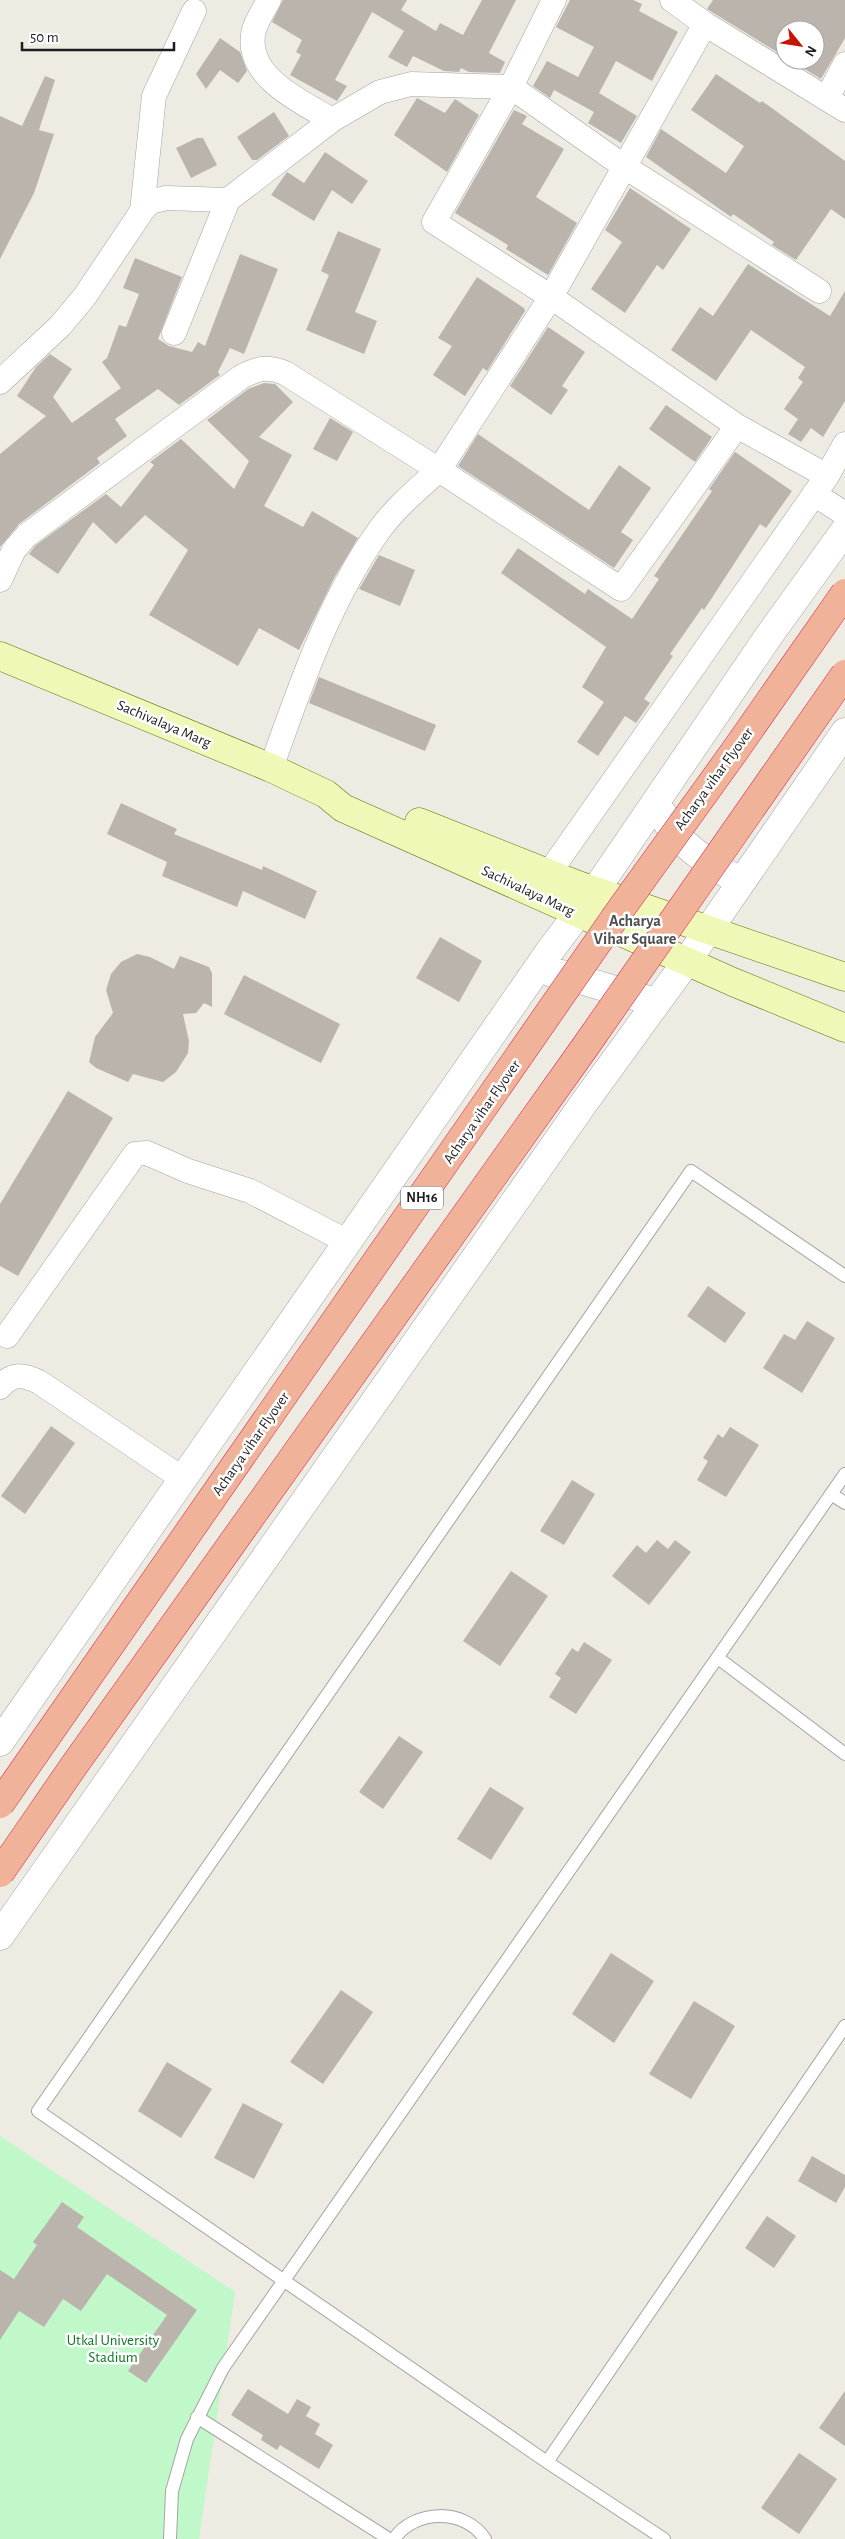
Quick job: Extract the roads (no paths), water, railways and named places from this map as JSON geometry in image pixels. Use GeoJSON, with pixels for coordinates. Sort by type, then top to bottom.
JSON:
{"type":"FeatureCollection","features":[{"type":"Feature","properties":{"kind":"highway","name":"Acharya vihar Flyover"},"geometry":{"type":"LineString","coordinates":[[0,1804],[521,1056],[623,906],[734,752],[845,592]]}},
{"type":"Feature","properties":{"kind":"highway","name":"NH16"},"geometry":{"type":"LineString","coordinates":[[0,1873],[96,1735],[602,1024],[845,674]]}},
{"type":"Feature","properties":{"kind":"main road","name":"Sachivalaya Marg"},"geometry":{"type":"LineString","coordinates":[[0,656],[271,768],[326,794],[343,808],[578,914],[845,1028]]}},
{"type":"Feature","properties":{"kind":"main road","name":"Sachivalaya Marg"},"geometry":{"type":"LineString","coordinates":[[326,794],[345,793],[595,891],[708,928],[845,977]]}},
{"type":"Feature","properties":{"kind":"street"},"geometry":{"type":"LineString","coordinates":[[269,0],[253,35],[255,56],[262,70],[283,90],[332,120]]}},
{"type":"Feature","properties":{"kind":"street"},"geometry":{"type":"LineString","coordinates":[[554,0],[511,87],[434,222],[551,297],[821,485],[845,514]]}},
{"type":"Feature","properties":{"kind":"street"},"geometry":{"type":"LineString","coordinates":[[672,0],[705,24],[836,104],[845,64]]}},
{"type":"Feature","properties":{"kind":"street"},"geometry":{"type":"LineString","coordinates":[[142,211],[154,96],[194,11]]}},
{"type":"Feature","properties":{"kind":"street"},"geometry":{"type":"LineString","coordinates":[[271,768],[305,673],[353,572],[381,528],[439,470],[551,297],[705,24]]}},
{"type":"Feature","properties":{"kind":"street"},"geometry":{"type":"LineString","coordinates":[[174,333],[228,200],[332,120],[380,92],[411,84],[511,87],[625,167],[819,291]]}},
{"type":"Feature","properties":{"kind":"street"},"geometry":{"type":"LineString","coordinates":[[0,382],[60,326],[85,296],[150,202],[166,198],[228,200]]}},
{"type":"Feature","properties":{"kind":"street"},"geometry":{"type":"LineString","coordinates":[[0,580],[14,550],[27,534],[241,377],[258,368],[272,368],[286,373],[621,589],[736,426]]}},
{"type":"Feature","properties":{"kind":"street"},"geometry":{"type":"LineString","coordinates":[[549,873],[821,485],[845,444]]}},
{"type":"Feature","properties":{"kind":"street"},"geometry":{"type":"LineString","coordinates":[[0,1742],[535,972],[595,891],[768,637],[845,530]]}},
{"type":"Feature","properties":{"kind":"street"},"geometry":{"type":"LineString","coordinates":[[0,1936],[656,1002],[687,961],[845,732]]}},
{"type":"Feature","properties":{"kind":"street"},"geometry":{"type":"LineString","coordinates":[[666,788],[662,809],[667,825],[678,837],[717,869],[741,882]]}},
{"type":"Feature","properties":{"kind":"street"},"geometry":{"type":"LineString","coordinates":[[535,972],[561,974],[656,1002]]}},
{"type":"Feature","properties":{"kind":"street"},"geometry":{"type":"LineString","coordinates":[[7,1336],[135,1154],[147,1154],[188,1171],[250,1191],[348,1242]]}},
{"type":"Feature","properties":{"kind":"street"},"geometry":{"type":"LineString","coordinates":[[0,1387],[7,1379],[18,1375],[28,1376],[183,1479]]}},
{"type":"Feature","properties":{"kind":"lane"},"geometry":{"type":"LineString","coordinates":[[664,2539],[546,2462],[38,2111],[691,1171],[845,1276]]}},
{"type":"Feature","properties":{"kind":"lane"},"geometry":{"type":"LineString","coordinates":[[170,2539],[172,2491],[187,2439],[223,2368],[845,1474]]}},
{"type":"Feature","properties":{"kind":"lane"},"geometry":{"type":"LineString","coordinates":[[831,1494],[845,1503]]}},
{"type":"Feature","properties":{"kind":"lane"},"geometry":{"type":"LineString","coordinates":[[718,1658],[845,1754]]}},
{"type":"Feature","properties":{"kind":"lane"},"geometry":{"type":"LineString","coordinates":[[546,2462],[845,2026]]}},
{"type":"Feature","properties":{"kind":"lane"},"geometry":{"type":"LineString","coordinates":[[197,2417],[390,2539]]}},
{"type":"Feature","properties":{"kind":"lane"},"geometry":{"type":"LineString","coordinates":[[394,2539],[398,2533],[413,2522],[430,2516],[448,2516],[466,2522],[485,2539]]}},
{"type":"Feature","properties":{"kind":"district","name":"Acharya Vihar Square"},"geometry":{"type":"Point","coordinates":[635,930]}},
{"type":"Feature","properties":{"kind":"park label","name":"Utkal University Stadium"},"geometry":{"type":"Point","coordinates":[113,2348]}}]}
